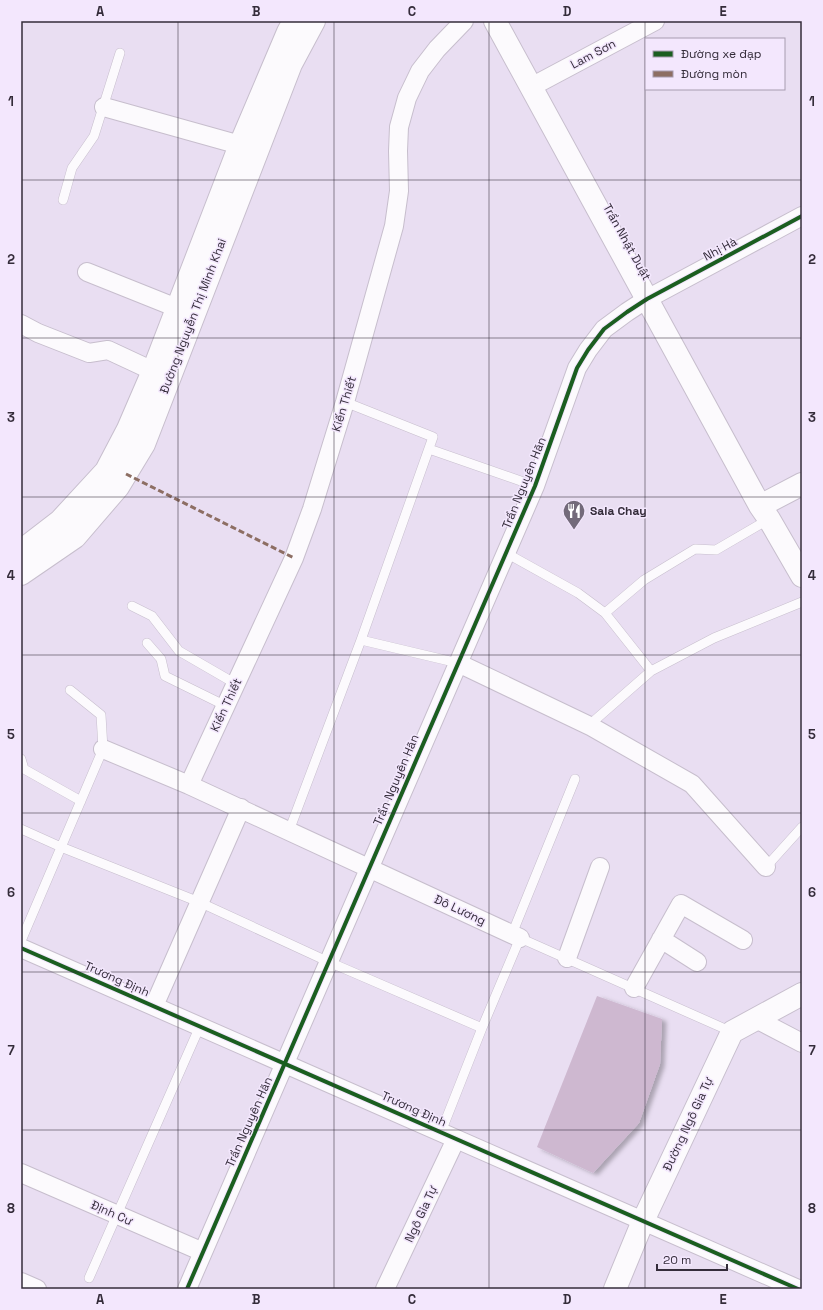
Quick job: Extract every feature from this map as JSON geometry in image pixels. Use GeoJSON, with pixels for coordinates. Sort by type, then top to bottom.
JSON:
{"type":"FeatureCollection","features":[{"type":"Feature","properties":{"kind":"street","name":"Đường Nguyễn Thị Minh Khai"},"geometry":{"type":"LineString","coordinates":[[21,574],[74,537],[118,487],[144,444],[288,32],[294,21]]}},
{"type":"Feature","properties":{"kind":"street","name":"Đường Nguyễn Thị Minh Khai"},"geometry":{"type":"LineString","coordinates":[[21,551],[60,521],[106,471],[128,429],[153,372],[177,308],[248,148],[314,21]]}},
{"type":"Feature","properties":{"kind":"street","name":"Kiến Thiết"},"geometry":{"type":"LineString","coordinates":[[189,785],[294,558],[312,510],[345,402],[394,226],[399,190],[399,126],[407,98],[420,71],[437,49],[464,21]]}},
{"type":"Feature","properties":{"kind":"street","name":"Trần Nhật Duật"},"geometry":{"type":"LineString","coordinates":[[495,21],[765,513],[802,576]]}},
{"type":"Feature","properties":{"kind":"street","name":"Lam Sơn"},"geometry":{"type":"LineString","coordinates":[[531,87],[655,21]]}},
{"type":"Feature","properties":{"kind":"street"},"geometry":{"type":"LineString","coordinates":[[104,107],[248,148]]}},
{"type":"Feature","properties":{"kind":"street","name":"Nhị Hà"},"geometry":{"type":"LineString","coordinates":[[647,299],[802,216]]}},
{"type":"Feature","properties":{"kind":"street"},"geometry":{"type":"LineString","coordinates":[[86,272],[177,308]]}},
{"type":"Feature","properties":{"kind":"street","name":"Trần Nguyên Hãn"},"geometry":{"type":"LineString","coordinates":[[187,1289],[535,486],[577,368],[588,350],[604,329],[647,299]]}},
{"type":"Feature","properties":{"kind":"street"},"geometry":{"type":"LineString","coordinates":[[21,324],[38,333],[89,353],[108,350],[153,372]]}},
{"type":"Feature","properties":{"kind":"street"},"geometry":{"type":"LineString","coordinates":[[765,513],[802,484]]}},
{"type":"Feature","properties":{"kind":"street"},"geometry":{"type":"LineString","coordinates":[[458,663],[592,727],[692,784],[766,867]]}},
{"type":"Feature","properties":{"kind":"street","name":"Đô Lương"},"geometry":{"type":"LineString","coordinates":[[103,749],[240,808],[516,936]]}},
{"type":"Feature","properties":{"kind":"street"},"geometry":{"type":"LineString","coordinates":[[154,1006],[240,808]]}},
{"type":"Feature","properties":{"kind":"street"},"geometry":{"type":"LineString","coordinates":[[567,958],[600,867]]}},
{"type":"Feature","properties":{"kind":"street"},"geometry":{"type":"LineString","coordinates":[[634,988],[681,904],[743,940]]}},
{"type":"Feature","properties":{"kind":"street"},"geometry":{"type":"LineString","coordinates":[[661,940],[697,962]]}},
{"type":"Feature","properties":{"kind":"street","name":"Trương Định"},"geometry":{"type":"LineString","coordinates":[[21,948],[798,1289]]}},
{"type":"Feature","properties":{"kind":"street"},"geometry":{"type":"LineString","coordinates":[[732,1032],[802,994]]}},
{"type":"Feature","properties":{"kind":"street"},"geometry":{"type":"LineString","coordinates":[[756,1019],[802,1044]]}},
{"type":"Feature","properties":{"kind":"street","name":"Đường Ngô Gia Tự"},"geometry":{"type":"LineString","coordinates":[[615,1289],[643,1221],[732,1032]]}},
{"type":"Feature","properties":{"kind":"street","name":"Ngô Gia Tự"},"geometry":{"type":"LineString","coordinates":[[385,1289],[449,1136]]}},
{"type":"Feature","properties":{"kind":"street","name":"Định Cư"},"geometry":{"type":"LineString","coordinates":[[21,1173],[203,1252]]}},
{"type":"Feature","properties":{"kind":"street"},"geometry":{"type":"LineString","coordinates":[[21,1282],[37,1289]]}},
{"type":"Feature","properties":{"kind":"lane"},"geometry":{"type":"LineString","coordinates":[[63,200],[72,168],[94,136],[120,53]]}},
{"type":"Feature","properties":{"kind":"lane"},"geometry":{"type":"LineString","coordinates":[[289,831],[361,640],[433,437],[345,402]]}},
{"type":"Feature","properties":{"kind":"lane"},"geometry":{"type":"LineString","coordinates":[[429,449],[535,486]]}},
{"type":"Feature","properties":{"kind":"lane"},"geometry":{"type":"LineString","coordinates":[[605,613],[644,580],[695,549],[716,550],[765,513]]}},
{"type":"Feature","properties":{"kind":"lane"},"geometry":{"type":"LineString","coordinates":[[506,553],[578,593],[605,613],[651,671]]}},
{"type":"Feature","properties":{"kind":"lane"},"geometry":{"type":"LineString","coordinates":[[592,727],[595,720],[651,671],[714,638],[802,602]]}},
{"type":"Feature","properties":{"kind":"lane"},"geometry":{"type":"LineString","coordinates":[[132,606],[152,616],[179,651],[236,684]]}},
{"type":"Feature","properties":{"kind":"lane"},"geometry":{"type":"LineString","coordinates":[[361,640],[458,663]]}},
{"type":"Feature","properties":{"kind":"lane"},"geometry":{"type":"LineString","coordinates":[[147,643],[161,658],[165,676],[226,706]]}},
{"type":"Feature","properties":{"kind":"lane"},"geometry":{"type":"LineString","coordinates":[[21,941],[103,749],[101,715],[70,690]]}},
{"type":"Feature","properties":{"kind":"lane"},"geometry":{"type":"LineString","coordinates":[[21,759],[24,769],[81,801]]}},
{"type":"Feature","properties":{"kind":"lane"},"geometry":{"type":"LineString","coordinates":[[449,1136],[482,1028],[574,779]]}},
{"type":"Feature","properties":{"kind":"lane"},"geometry":{"type":"LineString","coordinates":[[766,867],[802,827]]}},
{"type":"Feature","properties":{"kind":"lane"},"geometry":{"type":"LineString","coordinates":[[21,829],[61,847],[199,902],[329,962],[482,1028]]}},
{"type":"Feature","properties":{"kind":"lane","name":"Đô Lương"},"geometry":{"type":"LineString","coordinates":[[516,936],[732,1032]]}},
{"type":"Feature","properties":{"kind":"lane"},"geometry":{"type":"LineString","coordinates":[[89,1278],[200,1026]]}},
{"type":"Feature","properties":{"kind":"building"},"geometry":{"type":"Polygon","coordinates":[[[597,996],[662,1019],[660,1064],[639,1123],[593,1173],[537,1147],[597,996]]]}},
{"type":"Feature","properties":{"kind":"marked path"},"geometry":{"type":"LineString","coordinates":[[126,474],[294,558]]}},
{"type":"Feature","properties":{"kind":"cycle path"},"geometry":{"type":"LineString","coordinates":[[187,1289],[535,486],[577,368],[588,350],[604,329],[627,312],[647,299],[802,216]]}},
{"type":"Feature","properties":{"kind":"cycle path"},"geometry":{"type":"LineString","coordinates":[[21,948],[798,1289]]}},
{"type":"Feature","properties":{"kind":"place","name":"Sala Chay"},"geometry":{"type":"Point","coordinates":[574,530]}}]}
